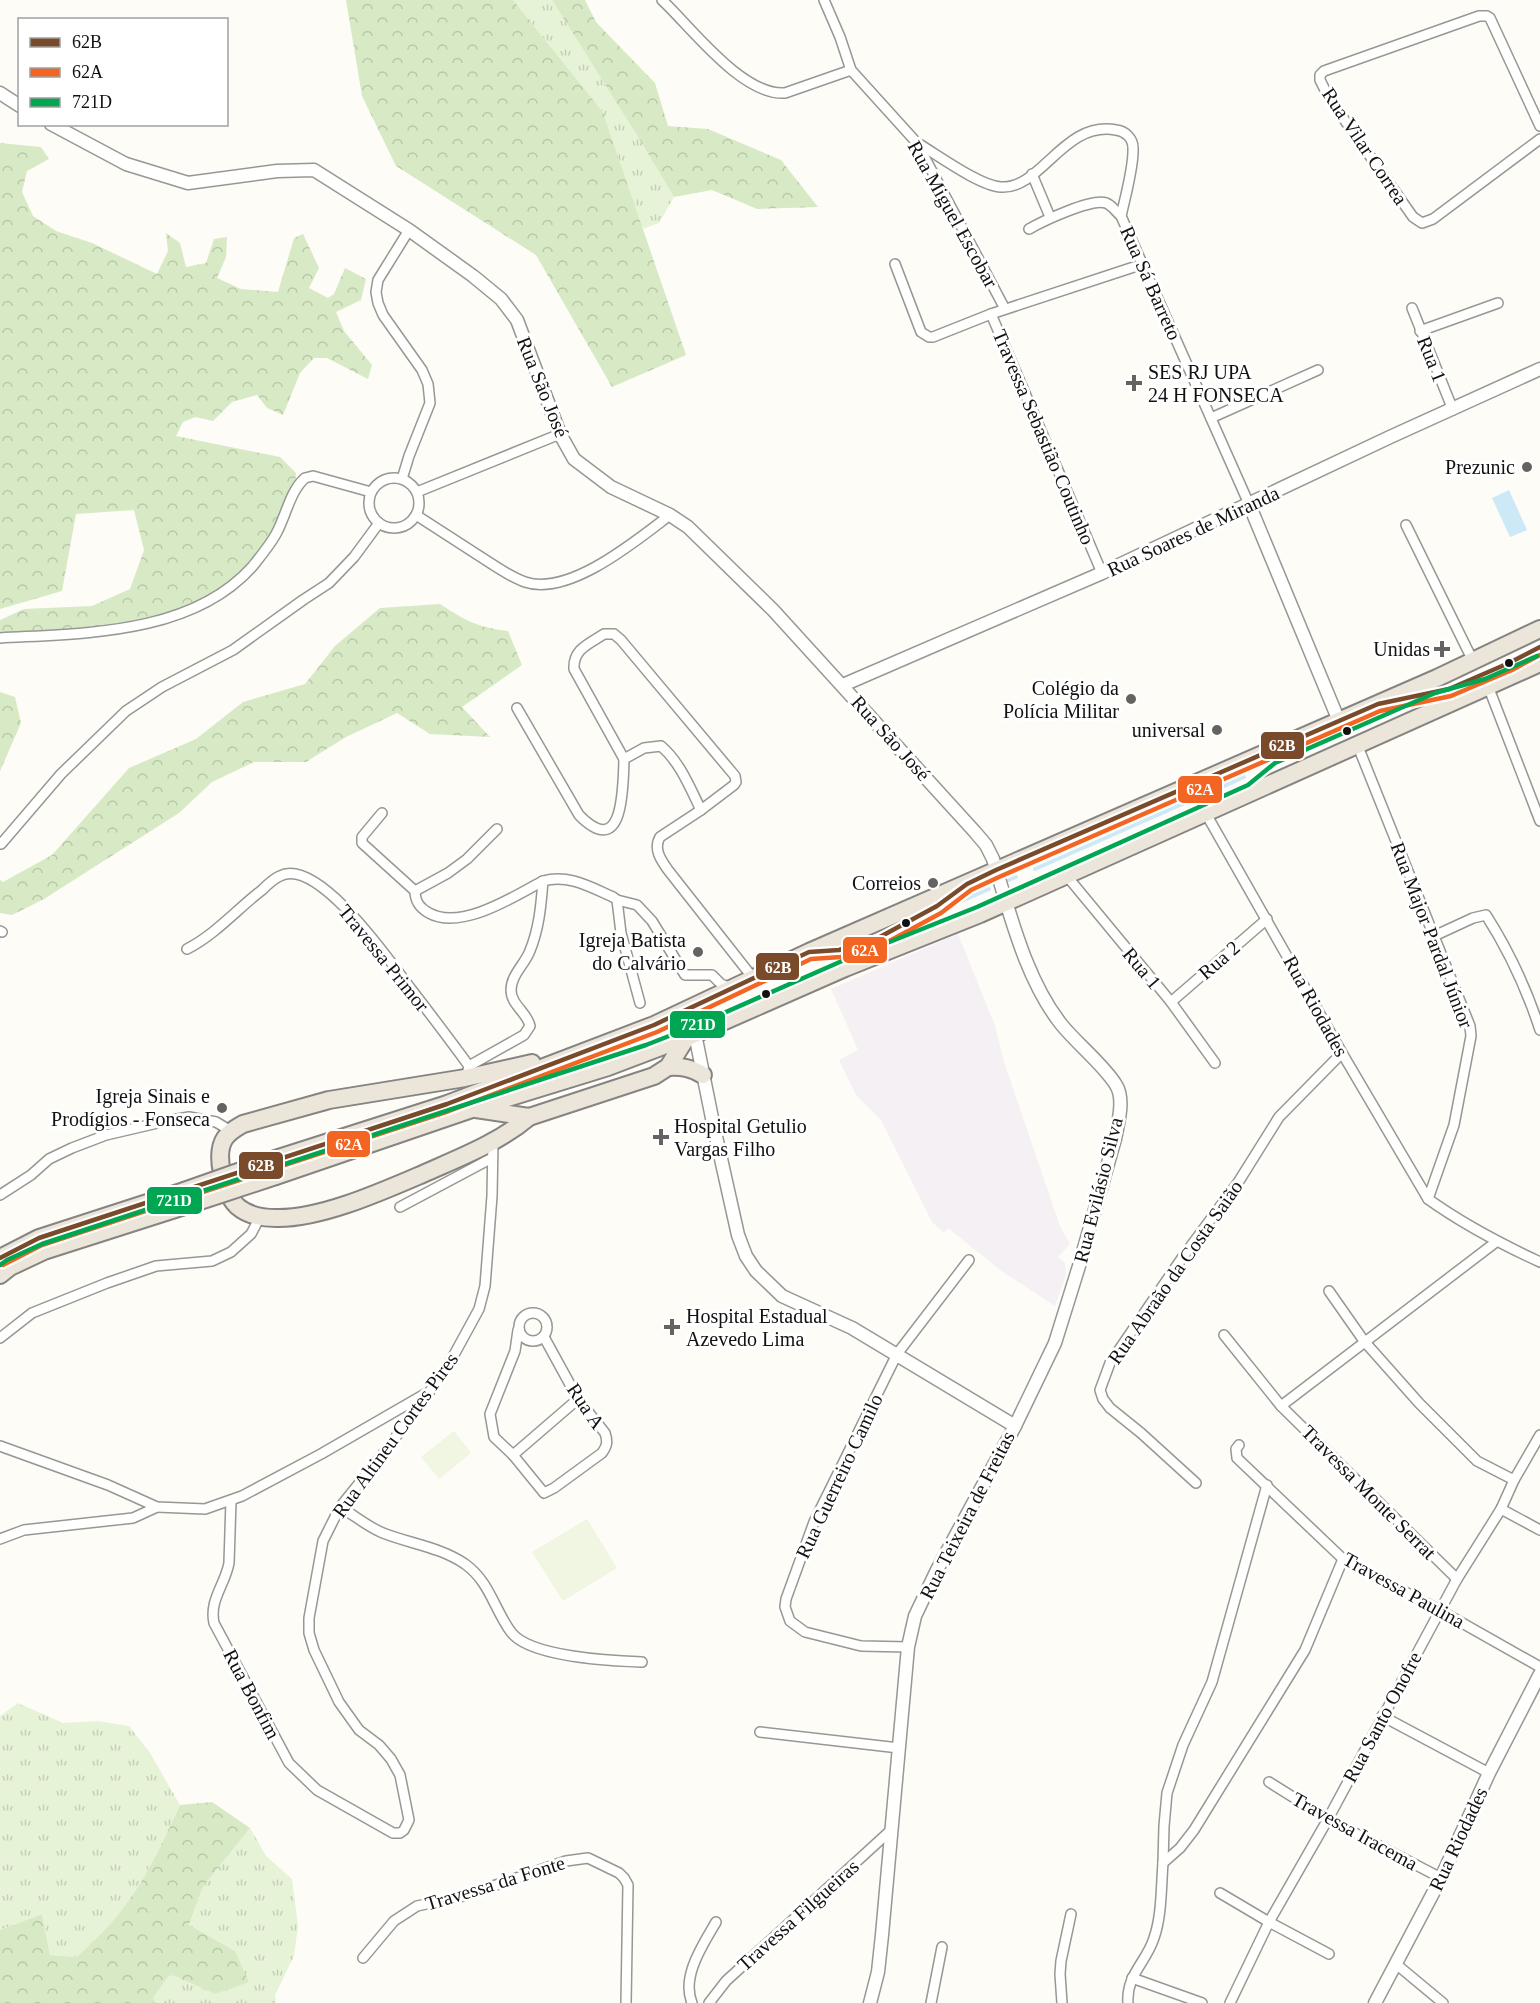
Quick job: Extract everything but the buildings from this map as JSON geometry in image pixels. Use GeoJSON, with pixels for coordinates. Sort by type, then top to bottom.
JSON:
{"type":"FeatureCollection","features":[{"type":"Feature","properties":{"kind":"highway"},"geometry":{"type":"LineString","coordinates":[[0,1275],[44,1251],[447,1104],[654,1025],[726,986],[753,978],[1339,721],[1473,662],[1540,629]]}},
{"type":"Feature","properties":{"kind":"highway"},"geometry":{"type":"LineString","coordinates":[[274,1168],[472,1109],[649,1052],[691,1036],[845,968],[1006,902],[1540,663]]}},
{"type":"Feature","properties":{"kind":"highway"},"geometry":{"type":"LineString","coordinates":[[560,1062],[531,1063],[467,1072],[329,1100],[243,1124],[231,1131],[222,1144],[219,1154],[226,1184],[237,1206],[260,1217],[291,1218],[339,1207],[493,1150],[529,1117],[654,1076],[668,1066],[691,1036]]}},
{"type":"Feature","properties":{"kind":"highway"},"geometry":{"type":"LineString","coordinates":[[668,1066],[692,1068],[703,1075]]}},
{"type":"Feature","properties":{"kind":"highway"},"geometry":{"type":"LineString","coordinates":[[472,1109],[529,1117]]}},
{"type":"Feature","properties":{"kind":"highway"},"geometry":{"type":"LineString","coordinates":[[0,1258],[39,1238],[186,1198]]}},
{"type":"Feature","properties":{"kind":"street"},"geometry":{"type":"LineString","coordinates":[[662,0],[695,36],[731,69],[751,82],[775,93],[785,93],[851,70]]}},
{"type":"Feature","properties":{"kind":"street","name":"Rua Miguel Escobar"},"geometry":{"type":"LineString","coordinates":[[824,0],[851,70],[917,143],[1005,309]]}},
{"type":"Feature","properties":{"kind":"street","name":"Rua Vilar Correa"},"geometry":{"type":"LineString","coordinates":[[1540,126],[1487,15],[1324,71],[1320,75],[1320,80],[1329,98],[1413,217],[1422,223],[1433,219],[1540,139]]}},
{"type":"Feature","properties":{"kind":"street"},"geometry":{"type":"LineString","coordinates":[[0,93],[18,105]]}},
{"type":"Feature","properties":{"kind":"street","name":"Rua São José"},"geometry":{"type":"LineString","coordinates":[[55,126],[126,164],[188,183],[277,171],[314,170],[409,230],[473,276],[501,300],[512,313],[560,434],[574,459],[610,487],[670,515],[688,527],[773,610],[843,685],[986,845],[996,870]]}},
{"type":"Feature","properties":{"kind":"street"},"geometry":{"type":"LineString","coordinates":[[917,143],[985,183],[1000,187],[1012,186],[1032,174],[1064,146],[1083,134],[1098,130],[1123,131],[1131,141],[1133,148],[1120,216]]}},
{"type":"Feature","properties":{"kind":"street"},"geometry":{"type":"LineString","coordinates":[[1032,174],[1050,218]]}},
{"type":"Feature","properties":{"kind":"street","name":"Rua Sá Barreto"},"geometry":{"type":"LineString","coordinates":[[1029,229],[1050,218],[1097,202],[1105,202],[1120,216],[1250,504],[1339,721]]}},
{"type":"Feature","properties":{"kind":"street"},"geometry":{"type":"LineString","coordinates":[[402,479],[430,403],[428,384],[422,370],[383,315],[376,292],[378,280],[409,230]]}},
{"type":"Feature","properties":{"kind":"street"},"geometry":{"type":"LineString","coordinates":[[895,264],[921,333],[925,336],[933,337],[991,314]]}},
{"type":"Feature","properties":{"kind":"street","name":"Travessa Sebastião Coutinho"},"geometry":{"type":"LineString","coordinates":[[1102,573],[991,314],[1143,264]]}},
{"type":"Feature","properties":{"kind":"street"},"geometry":{"type":"LineString","coordinates":[[1420,331],[1498,303]]}},
{"type":"Feature","properties":{"kind":"street","name":"Rua 1"},"geometry":{"type":"LineString","coordinates":[[1412,308],[1453,410]]}},
{"type":"Feature","properties":{"kind":"street","name":"Rua Soares de Miranda"},"geometry":{"type":"LineString","coordinates":[[843,685],[1102,573],[1540,369]]}},
{"type":"Feature","properties":{"kind":"street"},"geometry":{"type":"LineString","coordinates":[[1211,418],[1318,370]]}},
{"type":"Feature","properties":{"kind":"street"},"geometry":{"type":"LineString","coordinates":[[417,492],[560,434]]}},
{"type":"Feature","properties":{"kind":"street"},"geometry":{"type":"LineString","coordinates":[[0,638],[90,633],[126,628],[193,608],[226,590],[252,566],[275,535],[296,490],[305,478],[313,476],[371,492]]}},
{"type":"Feature","properties":{"kind":"street"},"geometry":{"type":"LineString","coordinates":[[393,477],[402,479],[417,492],[419,501],[416,515],[402,526],[392,527],[379,523],[369,508],[371,492],[385,479],[393,477]]}},
{"type":"Feature","properties":{"kind":"street"},"geometry":{"type":"LineString","coordinates":[[416,515],[496,567],[526,582],[549,585],[564,582],[620,553],[670,515]]}},
{"type":"Feature","properties":{"kind":"street"},"geometry":{"type":"LineString","coordinates":[[1,844],[61,774],[126,711],[162,687],[233,650],[329,583],[354,557],[379,523]]}},
{"type":"Feature","properties":{"kind":"street"},"geometry":{"type":"LineString","coordinates":[[1407,525],[1473,662]]}},
{"type":"Feature","properties":{"kind":"street"},"geometry":{"type":"LineString","coordinates":[[517,708],[579,815],[591,827],[600,830],[608,829],[616,822],[623,786],[624,759],[574,669],[574,660],[576,654],[603,634],[615,634],[621,640],[735,776],[734,785],[660,837],[657,842],[657,851],[668,870],[753,978]]}},
{"type":"Feature","properties":{"kind":"street"},"geometry":{"type":"LineString","coordinates":[[1488,686],[1540,821]]}},
{"type":"Feature","properties":{"kind":"street","name":"Rua Major Pardal Júnior"},"geometry":{"type":"LineString","coordinates":[[1357,744],[1470,1026],[1471,1036],[1454,1125],[1428,1199]]}},
{"type":"Feature","properties":{"kind":"street"},"geometry":{"type":"LineString","coordinates":[[624,759],[644,748],[661,746],[678,766],[701,810]]}},
{"type":"Feature","properties":{"kind":"street","name":"Rua Riodades"},"geometry":{"type":"LineString","coordinates":[[1205,812],[1418,1186],[1428,1199]]}},
{"type":"Feature","properties":{"kind":"street"},"geometry":{"type":"LineString","coordinates":[[382,813],[362,837],[362,843],[415,891],[421,908],[434,916],[448,918],[477,914],[543,881],[561,877],[570,879],[616,900],[637,906],[652,921],[685,975],[712,975],[726,986]]}},
{"type":"Feature","properties":{"kind":"street"},"geometry":{"type":"LineString","coordinates":[[415,891],[448,873],[467,859],[496,829]]}},
{"type":"Feature","properties":{"kind":"street","name":"Rua Evilásio Silva"},"geometry":{"type":"LineString","coordinates":[[996,870],[1032,974],[1045,1001],[1061,1024],[1117,1086],[1120,1100],[1115,1139],[1062,1324],[1015,1426]]}},
{"type":"Feature","properties":{"kind":"street","name":"Travessa Primor"},"geometry":{"type":"LineString","coordinates":[[187,949],[204,940],[280,876],[289,873],[301,875],[331,894],[356,917],[467,1072]]}},
{"type":"Feature","properties":{"kind":"street","name":"Rua 1"},"geometry":{"type":"LineString","coordinates":[[1066,875],[1171,1002],[1215,1063]]}},
{"type":"Feature","properties":{"kind":"street"},"geometry":{"type":"LineString","coordinates":[[467,1072],[524,1035],[530,1026],[529,1020],[512,996],[511,988],[514,977],[528,955],[537,931],[543,881]]}},
{"type":"Feature","properties":{"kind":"street"},"geometry":{"type":"LineString","coordinates":[[616,900],[621,933],[640,1003]]}},
{"type":"Feature","properties":{"kind":"street"},"geometry":{"type":"LineString","coordinates":[[1434,936],[1473,918],[1486,915],[1530,1000],[1540,1030]]}},
{"type":"Feature","properties":{"kind":"street","name":"Rua 2"},"geometry":{"type":"LineString","coordinates":[[1171,1002],[1267,919]]}},
{"type":"Feature","properties":{"kind":"street","name":"Rua Teixeira de Freitas"},"geometry":{"type":"LineString","coordinates":[[691,1036],[703,1075],[738,1235],[746,1256],[756,1271],[782,1296],[844,1324],[1015,1426],[937,1570],[915,1616],[908,1647],[878,1972],[870,2003]]}},
{"type":"Feature","properties":{"kind":"street","name":"Rua Abraão da Costa Saião"},"geometry":{"type":"LineString","coordinates":[[1196,1483],[1110,1408],[1100,1390],[1102,1382],[1110,1363],[1182,1258],[1239,1181],[1279,1117],[1342,1053]]}},
{"type":"Feature","properties":{"kind":"street"},"geometry":{"type":"LineString","coordinates":[[0,1194],[32,1175],[49,1159],[106,1135],[189,1117],[216,1122],[231,1131]]}},
{"type":"Feature","properties":{"kind":"street"},"geometry":{"type":"LineString","coordinates":[[400,1207],[493,1150]]}},
{"type":"Feature","properties":{"kind":"street","name":"Rua Altineu Cortes Pires"},"geometry":{"type":"LineString","coordinates":[[393,1833],[400,1833],[404,1830],[410,1820],[400,1774],[379,1745],[359,1730],[339,1702],[321,1666],[309,1633],[309,1618],[323,1540],[340,1507],[386,1450],[449,1364],[479,1309],[486,1269],[493,1150]]}},
{"type":"Feature","properties":{"kind":"street"},"geometry":{"type":"LineString","coordinates":[[1428,1199],[1448,1214],[1496,1242],[1540,1262]]}},
{"type":"Feature","properties":{"kind":"street"},"geometry":{"type":"LineString","coordinates":[[0,1338],[32,1313],[107,1283],[156,1266],[212,1262],[231,1252],[252,1234],[260,1217]]}},
{"type":"Feature","properties":{"kind":"street"},"geometry":{"type":"LineString","coordinates":[[1281,1406],[1496,1242]]}},
{"type":"Feature","properties":{"kind":"street","name":"Rua Guerreiro Camilo"},"geometry":{"type":"LineString","coordinates":[[908,1647],[861,1646],[805,1632],[790,1621],[785,1607],[786,1599],[814,1522],[897,1354],[969,1260]]}},
{"type":"Feature","properties":{"kind":"street"},"geometry":{"type":"LineString","coordinates":[[1329,1292],[1364,1341],[1419,1403],[1477,1461],[1514,1480]]}},
{"type":"Feature","properties":{"kind":"street","name":"Rua A"},"geometry":{"type":"LineString","coordinates":[[513,1455],[544,1493],[602,1453],[607,1445],[605,1433],[578,1399],[543,1337],[547,1324],[539,1314],[532,1313],[519,1322],[519,1330]]}},
{"type":"Feature","properties":{"kind":"street"},"geometry":{"type":"LineString","coordinates":[[519,1330],[522,1337],[529,1341],[537,1341],[543,1337]]}},
{"type":"Feature","properties":{"kind":"street"},"geometry":{"type":"LineString","coordinates":[[519,1330],[514,1351],[490,1414],[494,1437],[513,1455],[578,1399]]}},
{"type":"Feature","properties":{"kind":"street","name":"Travessa Monte Serrat"},"geometry":{"type":"LineString","coordinates":[[1224,1335],[1281,1406],[1457,1579]]}},
{"type":"Feature","properties":{"kind":"street"},"geometry":{"type":"LineString","coordinates":[[0,1446],[108,1485],[157,1507],[205,1509],[231,1501],[321,1454],[430,1391]]}},
{"type":"Feature","properties":{"kind":"street","name":"Rua Santo Onofre"},"geometry":{"type":"LineString","coordinates":[[1230,2003],[1269,1922],[1328,1819],[1457,1579],[1501,1509],[1514,1480],[1540,1435]]}},
{"type":"Feature","properties":{"kind":"street","name":"Travessa Paulina"},"geometry":{"type":"LineString","coordinates":[[1239,1445],[1236,1449],[1237,1458],[1343,1559],[1540,1666]]}},
{"type":"Feature","properties":{"kind":"street"},"geometry":{"type":"LineString","coordinates":[[1128,2003],[1127,1990],[1150,1948],[1158,1924],[1167,1793],[1183,1745],[1212,1682],[1267,1485]]}},
{"type":"Feature","properties":{"kind":"street","name":"Rua Bonfim"},"geometry":{"type":"LineString","coordinates":[[231,1501],[229,1563],[214,1602],[212,1614],[214,1623],[289,1763],[317,1790],[393,1833]]}},
{"type":"Feature","properties":{"kind":"street"},"geometry":{"type":"LineString","coordinates":[[0,1539],[24,1530],[133,1518],[157,1507]]}},
{"type":"Feature","properties":{"kind":"street"},"geometry":{"type":"LineString","coordinates":[[340,1507],[382,1532],[444,1552],[466,1565],[491,1593],[510,1631],[524,1643],[599,1661],[642,1662]]}},
{"type":"Feature","properties":{"kind":"street"},"geometry":{"type":"LineString","coordinates":[[1501,1509],[1540,1530]]}},
{"type":"Feature","properties":{"kind":"street"},"geometry":{"type":"LineString","coordinates":[[1163,1863],[1180,1848],[1194,1830],[1305,1650],[1343,1559]]}},
{"type":"Feature","properties":{"kind":"street","name":"Rua Riodades"},"geometry":{"type":"LineString","coordinates":[[1375,2003],[1440,1878],[1489,1773],[1540,1674]]}},
{"type":"Feature","properties":{"kind":"street"},"geometry":{"type":"LineString","coordinates":[[1382,1716],[1489,1773]]}},
{"type":"Feature","properties":{"kind":"street"},"geometry":{"type":"LineString","coordinates":[[760,1732],[899,1748]]}},
{"type":"Feature","properties":{"kind":"street","name":"Travessa Iracema"},"geometry":{"type":"LineString","coordinates":[[1269,1782],[1328,1819],[1440,1878]]}},
{"type":"Feature","properties":{"kind":"street","name":"Travessa Filgueiras"},"geometry":{"type":"LineString","coordinates":[[709,2003],[726,1981],[891,1831]]}},
{"type":"Feature","properties":{"kind":"street","name":"Travessa da Fonte"},"geometry":{"type":"LineString","coordinates":[[363,1958],[394,1921],[417,1906],[464,1896],[566,1861],[588,1858],[619,1873],[628,1885],[626,2003]]}},
{"type":"Feature","properties":{"kind":"street"},"geometry":{"type":"LineString","coordinates":[[1220,1893],[1329,1954]]}},
{"type":"Feature","properties":{"kind":"street"},"geometry":{"type":"LineString","coordinates":[[1062,2003],[1061,1961],[1071,1914]]}},
{"type":"Feature","properties":{"kind":"street"},"geometry":{"type":"LineString","coordinates":[[692,2003],[689,1990],[690,1978],[699,1953],[716,1922]]}},
{"type":"Feature","properties":{"kind":"street"},"geometry":{"type":"LineString","coordinates":[[931,2003],[942,1947]]}},
{"type":"Feature","properties":{"kind":"street"},"geometry":{"type":"LineString","coordinates":[[1396,1964],[1443,2003]]}},
{"type":"Feature","properties":{"kind":"street"},"geometry":{"type":"LineString","coordinates":[[1132,1978],[1202,2003]]}},
{"type":"Feature","properties":{"kind":"shaded area"},"geometry":{"type":"Polygon","coordinates":[[[958,934],[995,1026],[1004,1062],[1060,1226],[1070,1244],[1058,1257],[1065,1263],[1066,1275],[1055,1306],[1000,1270],[948,1228],[944,1233],[932,1222],[881,1120],[856,1095],[839,1060],[858,1050],[831,989],[958,934]]]}},
{"type":"Feature","properties":{"kind":"green space"},"geometry":{"type":"Polygon","coordinates":[[[346,0],[513,0],[603,112],[686,355],[612,387],[536,255],[396,166],[362,96],[346,0]]]}},
{"type":"Feature","properties":{"kind":"green space"},"geometry":{"type":"Polygon","coordinates":[[[513,0],[552,0],[674,197],[659,223],[643,229],[603,112],[513,0]]]}},
{"type":"Feature","properties":{"kind":"green space"},"geometry":{"type":"Polygon","coordinates":[[[552,0],[585,0],[596,22],[655,83],[668,126],[708,129],[781,160],[818,207],[757,209],[712,190],[674,197],[552,0]]]}},
{"type":"Feature","properties":{"kind":"green space"},"geometry":{"type":"Polygon","coordinates":[[[0,143],[41,147],[49,159],[27,171],[22,192],[33,216],[56,231],[92,243],[157,274],[168,251],[166,233],[180,243],[186,267],[206,263],[214,239],[227,237],[226,257],[217,278],[241,289],[278,292],[294,238],[303,234],[319,268],[309,288],[328,298],[334,294],[345,268],[366,279],[361,300],[336,312],[344,331],[372,365],[368,379],[327,358],[314,358],[300,373],[283,415],[267,408],[257,395],[232,402],[213,421],[195,417],[183,422],[176,436],[280,457],[296,473],[295,486],[276,531],[236,580],[167,617],[91,629],[0,635],[0,620],[24,609],[92,606],[130,589],[144,550],[134,510],[76,514],[62,591],[0,609],[0,143]]]}},
{"type":"Feature","properties":{"kind":"green space"},"geometry":{"type":"Polygon","coordinates":[[[440,604],[472,622],[508,631],[522,665],[462,707],[490,737],[430,734],[397,713],[346,737],[306,762],[254,762],[212,782],[179,813],[44,899],[12,915],[0,913],[0,880],[3,882],[52,855],[129,768],[196,739],[243,702],[305,684],[335,646],[380,608],[440,604]]]}},
{"type":"Feature","properties":{"kind":"green space"},"geometry":{"type":"Polygon","coordinates":[[[0,692],[15,697],[21,723],[0,771],[0,692]]]}},
{"type":"Feature","properties":{"kind":"green space"},"geometry":{"type":"Polygon","coordinates":[[[454,1431],[471,1453],[439,1479],[421,1457],[454,1431]]]}},
{"type":"Feature","properties":{"kind":"green space"},"geometry":{"type":"Polygon","coordinates":[[[587,1519],[617,1568],[563,1601],[532,1552],[587,1519]]]}},
{"type":"Feature","properties":{"kind":"green space"},"geometry":{"type":"Polygon","coordinates":[[[18,1703],[63,1723],[98,1721],[129,1726],[150,1753],[180,1805],[135,1891],[112,1922],[77,1957],[50,1955],[42,1914],[0,1930],[0,1716],[18,1703]]]}},
{"type":"Feature","properties":{"kind":"green space"},"geometry":{"type":"Polygon","coordinates":[[[212,1802],[250,1828],[203,1887],[189,1925],[235,1951],[249,1982],[215,1994],[170,1974],[153,1998],[156,2003],[0,2003],[0,1930],[42,1914],[50,1955],[77,1957],[112,1922],[135,1891],[180,1805],[212,1802]]]}},
{"type":"Feature","properties":{"kind":"green space"},"geometry":{"type":"Polygon","coordinates":[[[250,1828],[266,1856],[292,1879],[298,1926],[294,1956],[275,1995],[276,2003],[156,2003],[153,1998],[170,1974],[215,1994],[235,1951],[189,1926],[203,1887],[250,1828]]]}},
{"type":"Feature","properties":{"kind":"water"},"geometry":{"type":"Polygon","coordinates":[[[1509,490],[1527,530],[1510,537],[1492,498],[1509,490]]]}},
{"type":"Feature","properties":{"kind":"waterway"},"geometry":{"type":"LineString","coordinates":[[1215,790],[1244,777]]}},
{"type":"Feature","properties":{"kind":"waterway"},"geometry":{"type":"LineString","coordinates":[[1035,869],[1189,801]]}},
{"type":"Feature","properties":{"kind":"waterway"},"geometry":{"type":"LineString","coordinates":[[1009,880],[1016,877]]}},
{"type":"Feature","properties":{"kind":"waterway"},"geometry":{"type":"LineString","coordinates":[[955,904],[989,889]]}},
{"type":"Feature","properties":{"kind":"transit line","name":"62B"},"geometry":{"type":"LineString","coordinates":[[0,1258],[39,1238],[447,1104],[654,1025],[809,952],[839,950],[878,938],[937,906],[967,884],[996,870],[1378,704],[1449,689],[1540,647]]}},
{"type":"Feature","properties":{"kind":"transit line","name":"62A"},"geometry":{"type":"LineString","coordinates":[[3,1265],[42,1245],[449,1111],[657,1032],[811,959],[841,957],[882,945],[941,913],[971,890],[999,877],[1380,711],[1451,696],[1512,670],[1540,655]]}},
{"type":"Feature","properties":{"kind":"transit line","name":"721D"},"geometry":{"type":"LineString","coordinates":[[0,1265],[42,1244],[646,1045],[692,1027],[842,961],[977,907],[1248,785],[1275,763],[1435,693],[1485,679],[1537,656]]}},
{"type":"Feature","properties":{"kind":"place","name":"SES RJ UPA 24 H FONSECA"},"geometry":{"type":"Point","coordinates":[1134,383]}},
{"type":"Feature","properties":{"kind":"place","name":"Prezunic"},"geometry":{"type":"Point","coordinates":[1527,467]}},
{"type":"Feature","properties":{"kind":"place","name":"Unidas"},"geometry":{"type":"Point","coordinates":[1442,649]}},
{"type":"Feature","properties":{"kind":"place","name":"Colégio da Polícia Militar"},"geometry":{"type":"Point","coordinates":[1131,699]}},
{"type":"Feature","properties":{"kind":"place","name":"universal"},"geometry":{"type":"Point","coordinates":[1217,730]}},
{"type":"Feature","properties":{"kind":"place","name":"Correios"},"geometry":{"type":"Point","coordinates":[933,883]}},
{"type":"Feature","properties":{"kind":"place","name":"Igreja Batista do Calvário"},"geometry":{"type":"Point","coordinates":[698,952]}},
{"type":"Feature","properties":{"kind":"place","name":"Igreja Sinais e Prodígios - Fonseca"},"geometry":{"type":"Point","coordinates":[222,1108]}},
{"type":"Feature","properties":{"kind":"place","name":"Hospital Getulio Vargas Filho"},"geometry":{"type":"Point","coordinates":[661,1137]}},
{"type":"Feature","properties":{"kind":"place","name":"Hospital Estadual Azevedo Lima"},"geometry":{"type":"Point","coordinates":[672,1327]}}]}
